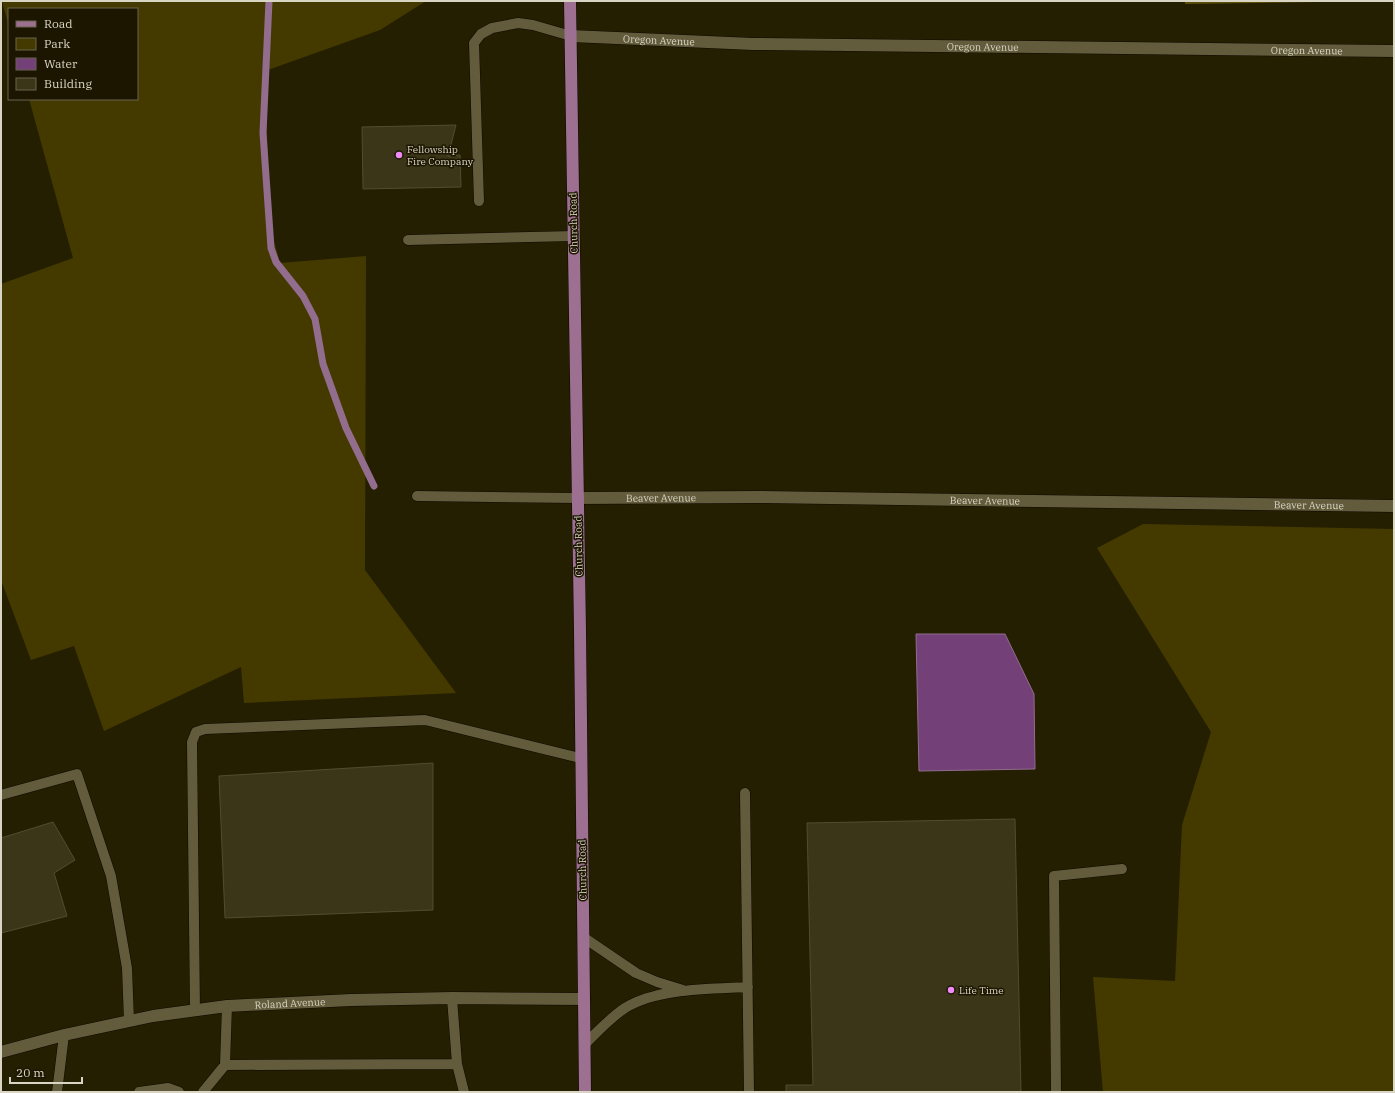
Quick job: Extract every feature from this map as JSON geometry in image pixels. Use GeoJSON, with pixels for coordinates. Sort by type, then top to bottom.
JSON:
{"type":"FeatureCollection","features":[{"type":"Feature","properties":{"kind":"main road","name":"Church Road"},"geometry":{"type":"LineString","coordinates":[[570,1],[580,630],[580,758],[585,1092]]}},
{"type":"Feature","properties":{"kind":"street","name":"Oregon Avenue"},"geometry":{"type":"LineString","coordinates":[[571,36],[753,44],[1394,50]]}},
{"type":"Feature","properties":{"kind":"street","name":"Beaver Avenue"},"geometry":{"type":"LineString","coordinates":[[577,498],[767,497],[1394,506]]}},
{"type":"Feature","properties":{"kind":"street","name":"Roland Avenue"},"geometry":{"type":"LineString","coordinates":[[1,1052],[64,1035],[153,1016],[227,1006],[352,1000],[452,998],[584,999]]}},
{"type":"Feature","properties":{"kind":"lane"},"geometry":{"type":"LineString","coordinates":[[479,201],[474,43],[481,34],[492,28],[518,23],[533,25],[571,36]]}},
{"type":"Feature","properties":{"kind":"lane"},"geometry":{"type":"LineString","coordinates":[[408,240],[574,236]]}},
{"type":"Feature","properties":{"kind":"lane"},"geometry":{"type":"LineString","coordinates":[[417,496],[577,498]]}},
{"type":"Feature","properties":{"kind":"lane"},"geometry":{"type":"LineString","coordinates":[[195,1010],[192,742],[196,732],[205,729],[425,720],[580,758]]}},
{"type":"Feature","properties":{"kind":"lane"},"geometry":{"type":"LineString","coordinates":[[1,795],[77,774],[111,876],[127,968],[130,1021]]}},
{"type":"Feature","properties":{"kind":"lane"},"geometry":{"type":"LineString","coordinates":[[745,793],[749,1092]]}},
{"type":"Feature","properties":{"kind":"lane"},"geometry":{"type":"LineString","coordinates":[[1056,1092],[1054,876],[1122,869]]}},
{"type":"Feature","properties":{"kind":"lane"},"geometry":{"type":"LineString","coordinates":[[583,937],[636,973],[658,982],[685,990]]}},
{"type":"Feature","properties":{"kind":"lane"},"geometry":{"type":"LineString","coordinates":[[584,1045],[607,1022],[626,1008],[647,998],[685,990],[748,987]]}},
{"type":"Feature","properties":{"kind":"lane"},"geometry":{"type":"LineString","coordinates":[[452,998],[456,1064],[464,1092]]}},
{"type":"Feature","properties":{"kind":"lane"},"geometry":{"type":"LineString","coordinates":[[203,1092],[225,1065],[227,1006]]}},
{"type":"Feature","properties":{"kind":"lane"},"geometry":{"type":"LineString","coordinates":[[57,1092],[64,1035]]}},
{"type":"Feature","properties":{"kind":"lane"},"geometry":{"type":"LineString","coordinates":[[225,1065],[456,1064]]}},
{"type":"Feature","properties":{"kind":"lane"},"geometry":{"type":"LineString","coordinates":[[139,1092],[168,1088],[179,1092]]}},
{"type":"Feature","properties":{"kind":"green space"},"geometry":{"type":"Polygon","coordinates":[[[2,1],[426,1],[380,30],[265,71],[270,226],[280,263],[366,256],[365,570],[456,693],[244,703],[241,667],[104,731],[74,646],[31,660],[1,580],[1,284],[73,258],[29,100],[138,100],[138,8],[8,8],[8,23],[2,1]]]}},
{"type":"Feature","properties":{"kind":"green space"},"geometry":{"type":"Polygon","coordinates":[[[1143,524],[1394,529],[1394,1092],[1103,1092],[1093,977],[1175,981],[1182,825],[1211,732],[1097,548],[1143,524]]]}},
{"type":"Feature","properties":{"kind":"shaded area"},"geometry":{"type":"Polygon","coordinates":[[[1185,1],[1318,1],[1318,2],[1185,4],[1185,1]]]}},
{"type":"Feature","properties":{"kind":"water"},"geometry":{"type":"Polygon","coordinates":[[[916,634],[1005,634],[1034,694],[1035,769],[919,771],[916,634]]]}},
{"type":"Feature","properties":{"kind":"building"},"geometry":{"type":"Polygon","coordinates":[[[456,125],[448,156],[460,155],[461,187],[363,189],[362,127],[456,125]]]}},
{"type":"Feature","properties":{"kind":"building"},"geometry":{"type":"Polygon","coordinates":[[[433,763],[433,910],[225,918],[219,776],[433,763]]]}},
{"type":"Feature","properties":{"kind":"building"},"geometry":{"type":"Polygon","coordinates":[[[1015,819],[1021,1092],[786,1092],[786,1085],[813,1085],[807,823],[1015,819]]]}},
{"type":"Feature","properties":{"kind":"building"},"geometry":{"type":"Polygon","coordinates":[[[53,822],[75,860],[54,873],[67,916],[1,933],[1,838],[53,822]]]}},
{"type":"Feature","properties":{"kind":"waterway"},"geometry":{"type":"LineString","coordinates":[[269,1],[263,133],[271,248],[276,262],[303,296],[315,319],[323,364],[346,428],[374,486]]}},
{"type":"Feature","properties":{"kind":"place","name":"Fellowship Fire Company"},"geometry":{"type":"Point","coordinates":[399,155]}},
{"type":"Feature","properties":{"kind":"place","name":"Life Time"},"geometry":{"type":"Point","coordinates":[951,990]}}]}
